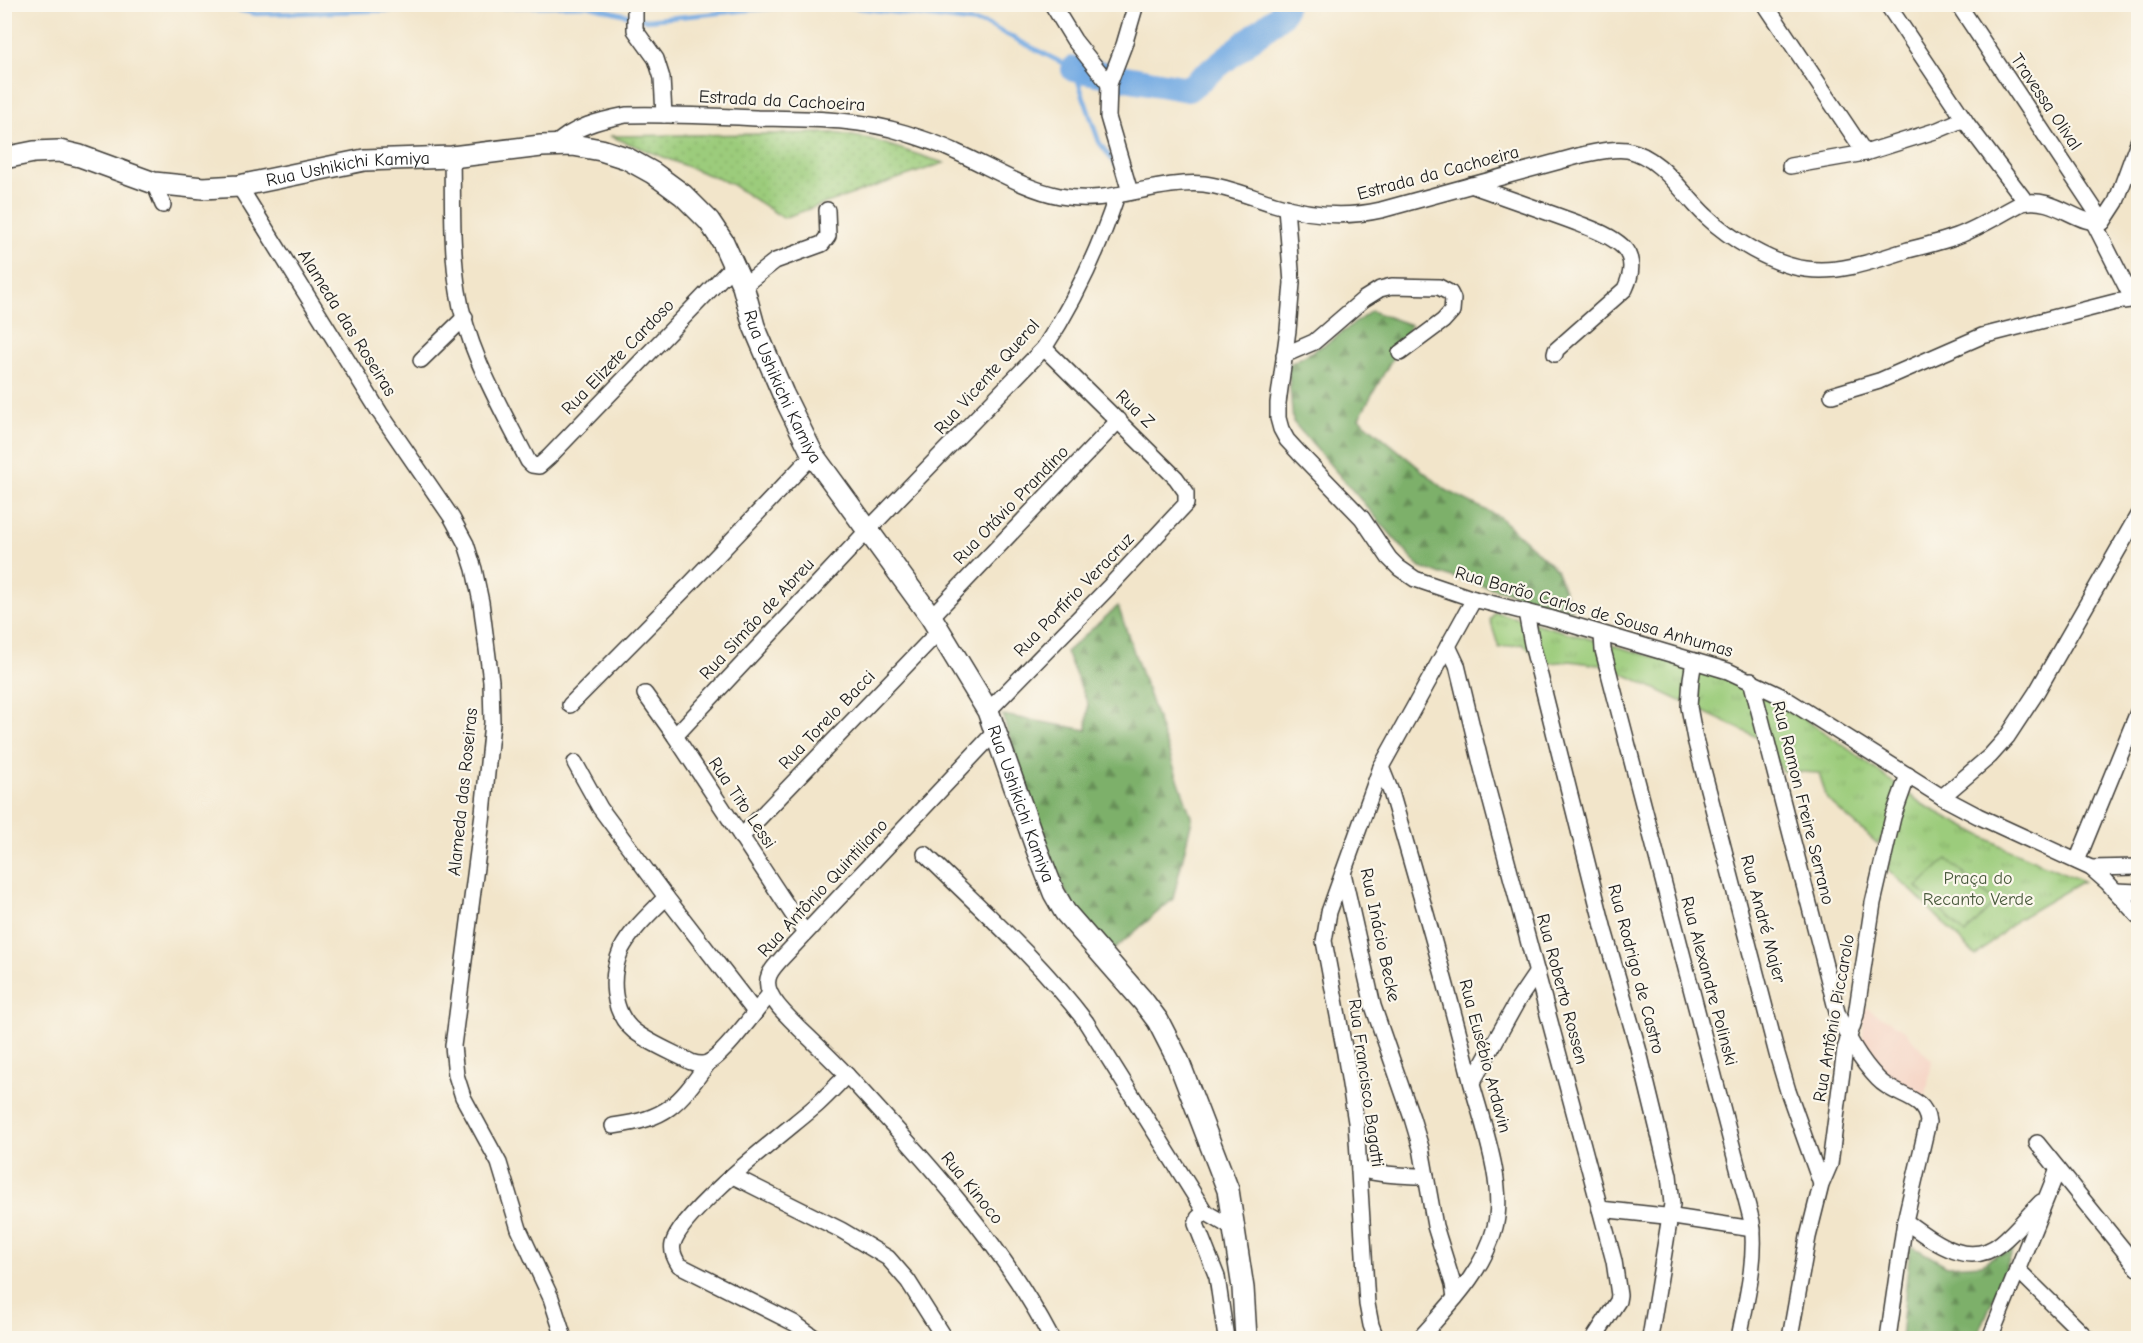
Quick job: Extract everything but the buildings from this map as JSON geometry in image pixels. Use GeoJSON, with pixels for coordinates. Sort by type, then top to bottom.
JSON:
{"type":"FeatureCollection","features":[{"type":"Feature","properties":{"kind":"main road","name":"Rua Ushikichi Kamiya"},"geometry":{"type":"LineString","coordinates":[[4,158],[34,152],[59,152],[80,156],[154,183],[203,188],[239,186],[364,160],[452,157],[573,145],[601,150],[626,158],[653,173],[683,195],[709,221],[723,242],[743,286],[754,326],[783,394],[813,454],[936,623],[988,711],[1054,893],[1065,912],[1082,933],[1158,1021],[1178,1060],[1226,1182],[1243,1288],[1246,1338]]}},
{"type":"Feature","properties":{"kind":"street"},"geometry":{"type":"LineString","coordinates":[[635,4],[635,30],[656,59],[662,78],[664,115]]}},
{"type":"Feature","properties":{"kind":"street"},"geometry":{"type":"LineString","coordinates":[[1052,4],[1074,40],[1109,84]]}},
{"type":"Feature","properties":{"kind":"street"},"geometry":{"type":"LineString","coordinates":[[1124,194],[1108,117],[1109,84],[1136,4]]}},
{"type":"Feature","properties":{"kind":"street"},"geometry":{"type":"LineString","coordinates":[[1765,4],[1865,153]]}},
{"type":"Feature","properties":{"kind":"street"},"geometry":{"type":"LineString","coordinates":[[1887,4],[1964,119],[2026,202],[2038,201],[2098,222],[2116,202],[2139,142]]}},
{"type":"Feature","properties":{"kind":"street","name":"Travessa Olival"},"geometry":{"type":"LineString","coordinates":[[1958,4],[2098,222],[2135,299]]}},
{"type":"Feature","properties":{"kind":"street","name":"Estrada da Cachoeira"},"geometry":{"type":"LineString","coordinates":[[554,146],[563,136],[607,119],[626,115],[814,118],[884,127],[934,142],[1040,190],[1060,196],[1080,199],[1124,194],[1175,184],[1206,184],[1286,207],[1320,213],[1354,215],[1381,210],[1582,154],[1603,150],[1628,150],[1657,164],[1706,216],[1742,243],[1791,266],[1826,270],[1885,258],[1957,236],[2026,202]]}},
{"type":"Feature","properties":{"kind":"street"},"geometry":{"type":"LineString","coordinates":[[1790,166],[1865,153],[1938,130],[1964,119]]}},
{"type":"Feature","properties":{"kind":"street"},"geometry":{"type":"LineString","coordinates":[[421,360],[465,317],[458,293],[454,260],[452,157]]}},
{"type":"Feature","properties":{"kind":"street"},"geometry":{"type":"LineString","coordinates":[[154,183],[163,205]]}},
{"type":"Feature","properties":{"kind":"street"},"geometry":{"type":"LineString","coordinates":[[1471,185],[1600,232],[1623,247],[1629,256],[1632,265],[1631,276],[1625,289],[1556,350],[1556,354]]}},
{"type":"Feature","properties":{"kind":"street","name":"Alameda das Roseiras"},"geometry":{"type":"LineString","coordinates":[[239,186],[380,413],[452,518],[466,544],[474,569],[481,602],[491,681],[492,723],[483,813],[453,1046],[456,1075],[463,1097],[499,1163],[519,1229],[550,1298],[564,1338]]}},
{"type":"Feature","properties":{"kind":"street","name":"Rua Vicente Querol"},"geometry":{"type":"LineString","coordinates":[[868,530],[1044,348],[1063,319],[1124,194]]}},
{"type":"Feature","properties":{"kind":"street","name":"Rua Barão Carlos de Sousa Anhumas"},"geometry":{"type":"LineString","coordinates":[[1286,207],[1292,284],[1278,418],[1287,440],[1362,518],[1389,558],[1399,568],[1415,579],[1474,599],[1694,661],[1751,680],[1783,697],[1942,797],[1978,816],[2091,868],[2139,867]]}},
{"type":"Feature","properties":{"kind":"street","name":"Rua Ushikichi Kamiya"},"geometry":{"type":"LineString","coordinates":[[743,286],[775,261],[815,247],[826,240],[827,210]]}},
{"type":"Feature","properties":{"kind":"street","name":"Rua Elizete Cardoso"},"geometry":{"type":"LineString","coordinates":[[465,317],[471,339],[491,387],[528,461],[536,466],[549,457],[734,265]]}},
{"type":"Feature","properties":{"kind":"street"},"geometry":{"type":"LineString","coordinates":[[1284,355],[1314,342],[1364,299],[1380,289],[1415,285],[1439,287],[1450,293],[1454,305],[1448,317],[1400,353]]}},
{"type":"Feature","properties":{"kind":"street"},"geometry":{"type":"LineString","coordinates":[[1832,395],[1879,381],[1982,336],[2135,299]]}},
{"type":"Feature","properties":{"kind":"street","name":"Rua Z"},"geometry":{"type":"LineString","coordinates":[[1044,348],[1176,478],[1186,492],[1186,504]]}},
{"type":"Feature","properties":{"kind":"street","name":"Rua Otávio Prandino"},"geometry":{"type":"LineString","coordinates":[[936,623],[1119,420]]}},
{"type":"Feature","properties":{"kind":"street"},"geometry":{"type":"LineString","coordinates":[[570,705],[690,584],[813,454]]}},
{"type":"Feature","properties":{"kind":"street","name":"Rua Porfírio Veracruz"},"geometry":{"type":"LineString","coordinates":[[988,711],[1186,504]]}},
{"type":"Feature","properties":{"kind":"street"},"geometry":{"type":"LineString","coordinates":[[1942,797],[1990,756],[2007,737],[2036,693],[2139,515]]}},
{"type":"Feature","properties":{"kind":"street","name":"Rua Simão de Abreu"},"geometry":{"type":"LineString","coordinates":[[675,736],[868,530]]}},
{"type":"Feature","properties":{"kind":"street","name":"Rua Inácio Becke"},"geometry":{"type":"LineString","coordinates":[[1455,1298],[1453,1284],[1438,1237],[1412,1118],[1373,1006],[1343,870],[1381,767],[1474,599]]}},
{"type":"Feature","properties":{"kind":"street","name":"Rua Rodrigo de Castro"},"geometry":{"type":"LineString","coordinates":[[1526,612],[1604,930],[1669,1175],[1672,1204],[1650,1338]]}},
{"type":"Feature","properties":{"kind":"street","name":"Rua Torelo Bacci"},"geometry":{"type":"LineString","coordinates":[[741,837],[936,623]]}},
{"type":"Feature","properties":{"kind":"street","name":"Rua Alexandre Polinski"},"geometry":{"type":"LineString","coordinates":[[1602,635],[1603,650],[1640,799],[1711,1061],[1753,1229],[1750,1278],[1739,1338]]}},
{"type":"Feature","properties":{"kind":"street","name":"Rua Roberto Rossen"},"geometry":{"type":"LineString","coordinates":[[1448,646],[1457,665],[1482,768],[1614,1261],[1619,1295],[1613,1311],[1594,1338]]}},
{"type":"Feature","properties":{"kind":"street","name":"Rua André Majer"},"geometry":{"type":"LineString","coordinates":[[1694,661],[1689,708],[1706,785],[1780,1064],[1821,1184]]}},
{"type":"Feature","properties":{"kind":"street","name":"Rua Ramon Freire Serrano"},"geometry":{"type":"LineString","coordinates":[[1751,680],[1837,1011],[1849,1038],[1876,1077],[1887,1088],[1924,1107],[1927,1113],[1928,1122],[1905,1221]]}},
{"type":"Feature","properties":{"kind":"street","name":"Rua Tito Lessi"},"geometry":{"type":"LineString","coordinates":[[645,694],[805,933]]}},
{"type":"Feature","properties":{"kind":"street"},"geometry":{"type":"LineString","coordinates":[[2077,861],[2139,712]]}},
{"type":"Feature","properties":{"kind":"street","name":"Rua Antônio Quintiliano"},"geometry":{"type":"LineString","coordinates":[[770,994],[767,977],[771,970],[996,731]]}},
{"type":"Feature","properties":{"kind":"street"},"geometry":{"type":"LineString","coordinates":[[576,763],[600,808],[755,1012]]}},
{"type":"Feature","properties":{"kind":"street","name":"Rua Eusébio Ardavin"},"geometry":{"type":"LineString","coordinates":[[1381,767],[1410,856],[1472,1083],[1497,1188],[1497,1214],[1493,1236],[1480,1265],[1420,1338]]}},
{"type":"Feature","properties":{"kind":"street","name":"Rua Antônio Piccarolo"},"geometry":{"type":"LineString","coordinates":[[1790,1338],[1808,1237],[1821,1184],[1830,1164],[1845,1049],[1856,1015],[1873,903],[1893,817],[1908,775]]}},
{"type":"Feature","properties":{"kind":"street"},"geometry":{"type":"LineString","coordinates":[[925,854],[1066,996],[1086,1022],[1205,1212],[1234,1229]]}},
{"type":"Feature","properties":{"kind":"street"},"geometry":{"type":"LineString","coordinates":[[2091,868],[2139,916]]}},
{"type":"Feature","properties":{"kind":"street","name":"Rua Francisco Bagatti"},"geometry":{"type":"LineString","coordinates":[[1343,870],[1329,912],[1324,941],[1356,1122],[1367,1304],[1376,1338]]}},
{"type":"Feature","properties":{"kind":"street"},"geometry":{"type":"LineString","coordinates":[[2116,891],[2139,892]]}},
{"type":"Feature","properties":{"kind":"street"},"geometry":{"type":"LineString","coordinates":[[666,897],[631,935],[621,950],[615,970],[615,996],[620,1012],[634,1030],[691,1062],[701,1065],[708,1063]]}},
{"type":"Feature","properties":{"kind":"street"},"geometry":{"type":"LineString","coordinates":[[1472,1083],[1518,1000],[1537,972]]}},
{"type":"Feature","properties":{"kind":"street"},"geometry":{"type":"LineString","coordinates":[[613,1126],[641,1122],[661,1114],[678,1102],[708,1063],[722,1051],[770,994],[778,1006],[847,1075],[824,1099],[713,1193],[680,1230],[673,1243],[672,1251],[679,1265],[794,1323],[815,1338]]}},
{"type":"Feature","properties":{"kind":"street","name":"Rua Kinoco"},"geometry":{"type":"LineString","coordinates":[[847,1075],[967,1211],[1013,1275],[1051,1338]]}},
{"type":"Feature","properties":{"kind":"street"},"geometry":{"type":"LineString","coordinates":[[2037,1143],[2139,1268]]}},
{"type":"Feature","properties":{"kind":"street"},"geometry":{"type":"LineString","coordinates":[[1359,1169],[1371,1173],[1426,1176]]}},
{"type":"Feature","properties":{"kind":"street"},"geometry":{"type":"LineString","coordinates":[[1990,1338],[2058,1169]]}},
{"type":"Feature","properties":{"kind":"street"},"geometry":{"type":"LineString","coordinates":[[734,1176],[841,1230],[888,1258],[908,1281],[944,1338]]}},
{"type":"Feature","properties":{"kind":"street"},"geometry":{"type":"LineString","coordinates":[[1888,1338],[1905,1221],[1948,1250],[1963,1254],[1976,1254],[1989,1251],[2001,1243],[2046,1196]]}},
{"type":"Feature","properties":{"kind":"street"},"geometry":{"type":"LineString","coordinates":[[1600,1209],[1669,1216],[1753,1229]]}},
{"type":"Feature","properties":{"kind":"street"},"geometry":{"type":"LineString","coordinates":[[1205,1212],[1198,1218],[1196,1224],[1217,1277],[1226,1338]]}},
{"type":"Feature","properties":{"kind":"street"},"geometry":{"type":"LineString","coordinates":[[2018,1269],[2087,1338]]}},
{"type":"Feature","properties":{"kind":"shaded area"},"geometry":{"type":"Polygon","coordinates":[[[1864,1007],[1903,1029],[1932,1061],[1926,1096],[1902,1091],[1862,1054],[1864,1007]]]}},
{"type":"Feature","properties":{"kind":"green space"},"geometry":{"type":"Polygon","coordinates":[[[834,133],[870,139],[944,163],[783,218],[731,184],[610,136],[834,133]]]}},
{"type":"Feature","properties":{"kind":"green space"},"geometry":{"type":"Polygon","coordinates":[[[1371,311],[1411,325],[1359,418],[1446,490],[1498,516],[1556,569],[1572,610],[1420,568],[1293,422],[1288,365],[1329,342],[1371,311]]]}},
{"type":"Feature","properties":{"kind":"green space"},"geometry":{"type":"Polygon","coordinates":[[[1118,606],[1192,819],[1173,899],[1104,958],[1058,878],[1002,715],[1087,730],[1088,704],[1066,652],[1118,606]]]}},
{"type":"Feature","properties":{"kind":"green space","name":"Praça do Recanto Verde"},"geometry":{"type":"Polygon","coordinates":[[[1495,612],[1753,685],[1843,745],[1922,804],[2007,849],[2083,881],[2018,919],[1976,956],[1888,870],[1893,819],[1878,844],[1827,799],[1819,773],[1782,771],[1763,740],[1607,666],[1570,661],[1542,664],[1534,653],[1522,644],[1499,648],[1490,620],[1495,612]]]}},
{"type":"Feature","properties":{"kind":"green space"},"geometry":{"type":"Polygon","coordinates":[[[1947,859],[1995,902],[1965,934],[1917,887],[1947,859]]]}},
{"type":"Feature","properties":{"kind":"green space"},"geometry":{"type":"Polygon","coordinates":[[[2017,1241],[1977,1338],[1901,1338],[1910,1245],[1947,1266],[1982,1264],[2017,1241]]]}},
{"type":"Feature","properties":{"kind":"waterway"},"geometry":{"type":"LineString","coordinates":[[212,4],[256,14],[587,5],[646,20],[812,4]]}},
{"type":"Feature","properties":{"kind":"waterway"},"geometry":{"type":"LineString","coordinates":[[827,4],[986,24],[1074,69],[1099,142],[1115,164]]}},
{"type":"Feature","properties":{"kind":"waterway"},"geometry":{"type":"LineString","coordinates":[[911,4],[915,15]]}},
{"type":"Feature","properties":{"kind":"waterway"},"geometry":{"type":"LineString","coordinates":[[1074,69],[1188,89],[1281,15],[1285,4]]}}]}
